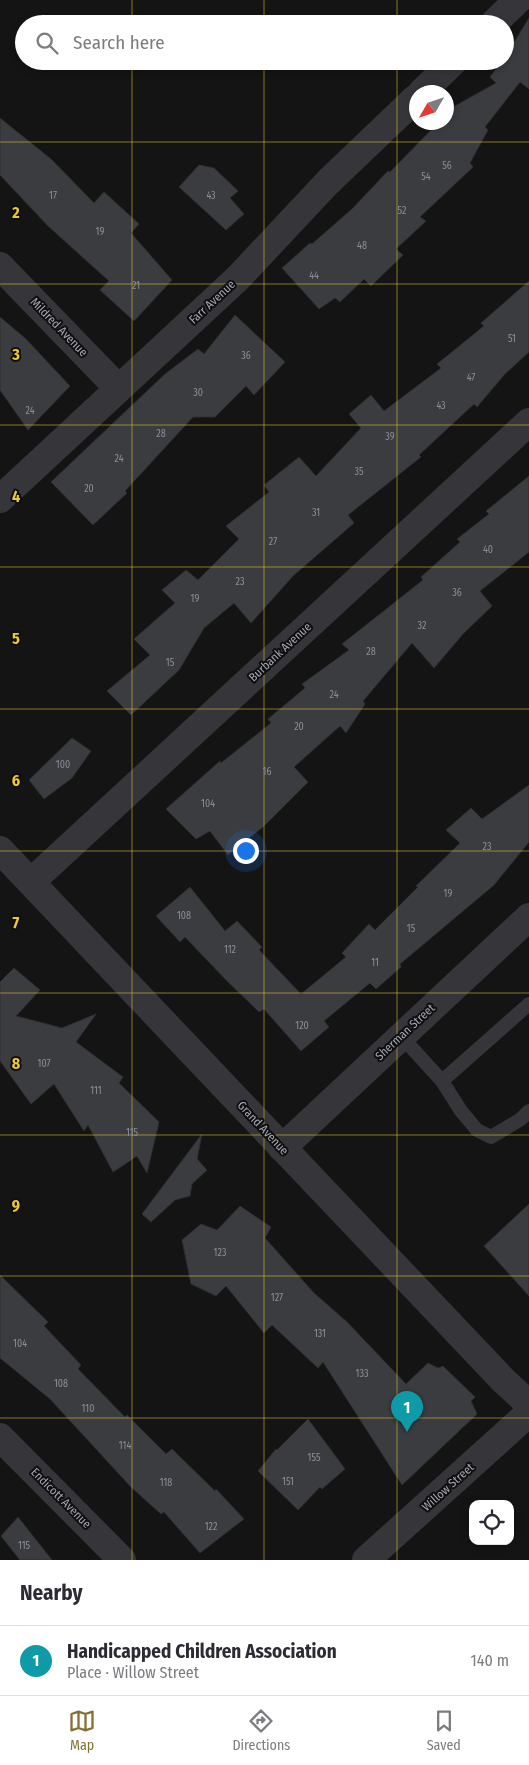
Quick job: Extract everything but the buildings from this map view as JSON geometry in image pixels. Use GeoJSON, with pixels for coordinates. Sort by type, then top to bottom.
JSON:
{"type":"FeatureCollection","features":[{"type":"Feature","properties":{"kind":"street"},"geometry":{"type":"LineString","coordinates":[[502,15],[518,0]]}},
{"type":"Feature","properties":{"kind":"street"},"geometry":{"type":"LineString","coordinates":[[429,85],[445,70]]}},
{"type":"Feature","properties":{"kind":"street","name":"Farr Avenue"},"geometry":{"type":"LineString","coordinates":[[0,499],[238,278],[328,182],[409,105]]}},
{"type":"Feature","properties":{"kind":"street","name":"Mildred Avenue"},"geometry":{"type":"LineString","coordinates":[[0,266],[118,388]]}},
{"type":"Feature","properties":{"kind":"street","name":"Burbank Avenue"},"geometry":{"type":"LineString","coordinates":[[31,882],[529,422]]}},
{"type":"Feature","properties":{"kind":"street","name":"Grand Avenue"},"geometry":{"type":"LineString","coordinates":[[0,850],[497,1374],[529,1404]]}},
{"type":"Feature","properties":{"kind":"street","name":"Sherman Street"},"geometry":{"type":"LineString","coordinates":[[282,1148],[529,917]]}},
{"type":"Feature","properties":{"kind":"street","name":"Willow Street"},"geometry":{"type":"LineString","coordinates":[[366,1560],[529,1413]]}},
{"type":"Feature","properties":{"kind":"street","name":"Endicott Avenue"},"geometry":{"type":"LineString","coordinates":[[0,1437],[122,1560]]}},
{"type":"Feature","properties":{"kind":"lane"},"geometry":{"type":"LineString","coordinates":[[442,1081],[529,1004]]}},
{"type":"Feature","properties":{"kind":"lane"},"geometry":{"type":"LineString","coordinates":[[401,1036],[442,1081],[460,1111],[478,1130],[491,1136],[521,1119],[529,1111]]}},
{"type":"Feature","properties":{"kind":"place","name":"Handicapped Children Association"},"geometry":{"type":"Point","coordinates":[407,1432]}}]}
